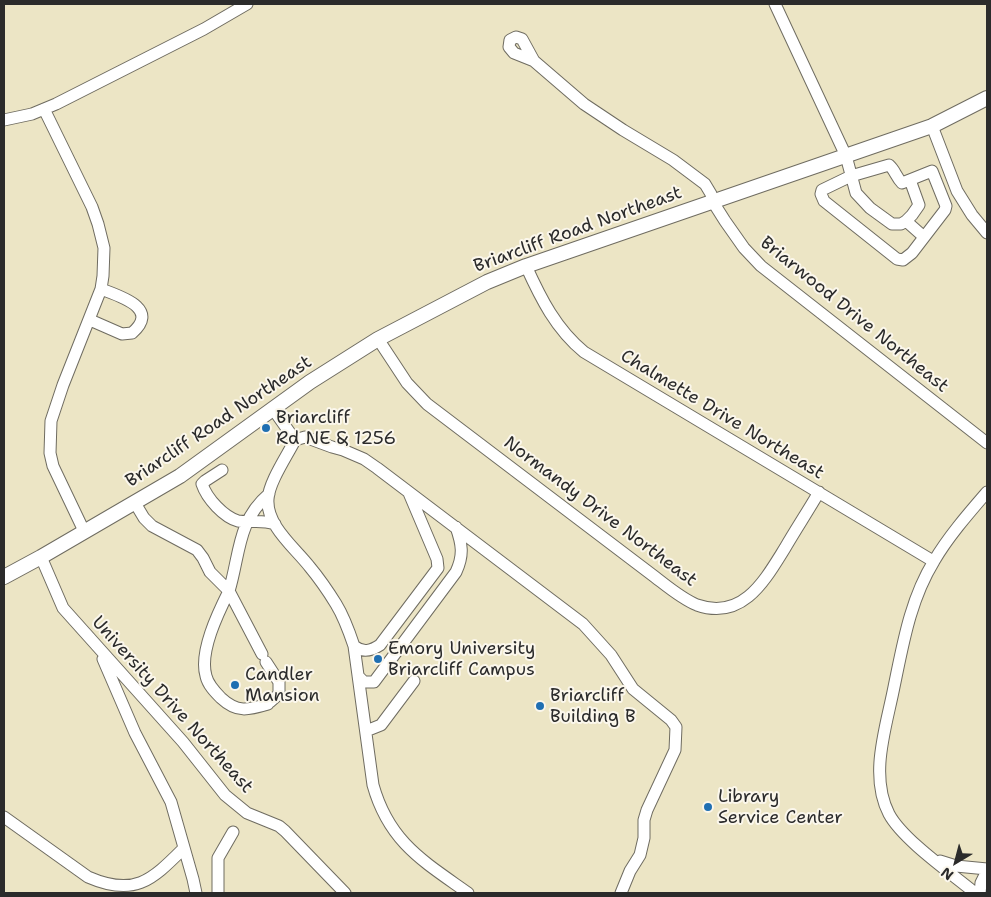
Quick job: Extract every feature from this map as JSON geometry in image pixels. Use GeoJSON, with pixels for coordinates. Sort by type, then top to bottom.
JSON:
{"type":"FeatureCollection","features":[{"type":"Feature","properties":{"kind":"main road","name":"Briarcliff Road Northeast"},"geometry":{"type":"LineString","coordinates":[[4,577],[180,476],[324,373],[378,338],[465,293],[526,266],[932,126],[987,98]]}},
{"type":"Feature","properties":{"kind":"street"},"geometry":{"type":"LineString","coordinates":[[4,120],[19,118],[44,109],[204,29],[247,4]]}},
{"type":"Feature","properties":{"kind":"street"},"geometry":{"type":"LineString","coordinates":[[775,4],[846,156],[856,193],[870,208],[892,224],[901,224],[912,215],[919,204],[910,180]]}},
{"type":"Feature","properties":{"kind":"street","name":"Briarwood Drive Northeast"},"geometry":{"type":"LineString","coordinates":[[534,61],[584,104],[673,160],[705,184],[713,202],[744,248],[765,270],[987,444]]}},
{"type":"Feature","properties":{"kind":"street"},"geometry":{"type":"LineString","coordinates":[[44,109],[92,207],[104,248],[101,289],[63,385],[51,421],[50,453],[53,466],[84,531]]}},
{"type":"Feature","properties":{"kind":"street"},"geometry":{"type":"LineString","coordinates":[[932,126],[953,183],[966,207],[987,233]]}},
{"type":"Feature","properties":{"kind":"street"},"geometry":{"type":"LineString","coordinates":[[889,165],[893,168],[897,179],[902,183],[910,180],[932,171],[946,206],[945,210],[908,258],[903,260],[897,259],[824,201],[821,194],[822,190],[851,176],[889,165]]}},
{"type":"Feature","properties":{"kind":"street"},"geometry":{"type":"LineString","coordinates":[[940,190],[953,183]]}},
{"type":"Feature","properties":{"kind":"street"},"geometry":{"type":"LineString","coordinates":[[906,221],[924,237]]}},
{"type":"Feature","properties":{"kind":"street","name":"Chalmette Drive Northeast"},"geometry":{"type":"LineString","coordinates":[[526,266],[540,296],[556,323],[568,338],[584,352],[933,561]]}},
{"type":"Feature","properties":{"kind":"street"},"geometry":{"type":"LineString","coordinates":[[90,320],[122,334],[132,333],[141,323],[142,315],[136,305],[101,289]]}},
{"type":"Feature","properties":{"kind":"street","name":"Normandy Drive Northeast"},"geometry":{"type":"LineString","coordinates":[[378,338],[406,383],[427,404],[655,577],[688,600],[699,605],[723,607],[739,602],[755,592],[772,570],[819,492]]}},
{"type":"Feature","properties":{"kind":"street"},"geometry":{"type":"LineString","coordinates":[[273,409],[295,440]]}},
{"type":"Feature","properties":{"kind":"street"},"geometry":{"type":"LineString","coordinates":[[468,893],[417,856],[404,844],[391,828],[378,805],[373,785],[354,646],[349,631],[336,604],[310,567],[274,524],[270,514],[269,494],[295,440],[305,437],[353,454],[378,468],[456,526],[584,624],[611,656],[633,689],[676,727],[676,750],[647,810],[640,855],[630,871],[621,893]]}},
{"type":"Feature","properties":{"kind":"street"},"geometry":{"type":"LineString","coordinates":[[222,470],[202,484],[204,490],[214,503],[230,518],[247,522],[259,521],[274,524]]}},
{"type":"Feature","properties":{"kind":"street"},"geometry":{"type":"LineString","coordinates":[[354,646],[358,650],[364,651],[375,649],[380,645],[438,568],[437,559],[408,491]]}},
{"type":"Feature","properties":{"kind":"street"},"geometry":{"type":"LineString","coordinates":[[975,893],[905,834],[892,820],[883,796],[880,773],[884,734],[903,641],[915,602],[933,561],[987,492]]}},
{"type":"Feature","properties":{"kind":"street"},"geometry":{"type":"LineString","coordinates":[[135,503],[144,518],[152,526],[196,550],[203,558],[210,572],[229,591],[264,658],[277,677],[280,688],[278,696],[269,703],[238,710],[231,707],[210,686],[204,664],[208,639],[229,591],[238,548],[247,522],[259,502],[269,494]]}},
{"type":"Feature","properties":{"kind":"street"},"geometry":{"type":"LineString","coordinates":[[362,704],[374,682],[456,572],[462,555],[461,540],[456,526]]}},
{"type":"Feature","properties":{"kind":"street","name":"University Drive Northeast"},"geometry":{"type":"LineString","coordinates":[[41,557],[63,608],[183,742],[216,785],[232,802],[255,817],[285,830],[345,893]]}},
{"type":"Feature","properties":{"kind":"street"},"geometry":{"type":"LineString","coordinates":[[98,648],[135,733],[171,802],[196,893]]}},
{"type":"Feature","properties":{"kind":"street"},"geometry":{"type":"LineString","coordinates":[[358,676],[364,682],[374,682]]}},
{"type":"Feature","properties":{"kind":"street"},"geometry":{"type":"LineString","coordinates":[[366,731],[380,725],[414,681]]}},
{"type":"Feature","properties":{"kind":"street"},"geometry":{"type":"LineString","coordinates":[[123,702],[140,693]]}},
{"type":"Feature","properties":{"kind":"street"},"geometry":{"type":"LineString","coordinates":[[4,817],[88,877],[100,884],[114,888],[135,888],[147,883],[183,849]]}},
{"type":"Feature","properties":{"kind":"street"},"geometry":{"type":"LineString","coordinates":[[218,893],[218,858],[233,832]]}},
{"type":"Feature","properties":{"kind":"street"},"geometry":{"type":"LineString","coordinates":[[932,857],[956,866],[987,870],[981,883],[980,893]]}},
{"type":"Feature","properties":{"kind":"place","name":"Briarcliff Rd NE & 1256"},"geometry":{"type":"Point","coordinates":[266,428]}},
{"type":"Feature","properties":{"kind":"place","name":"Emory University Briarcliff Campus"},"geometry":{"type":"Point","coordinates":[378,659]}},
{"type":"Feature","properties":{"kind":"place","name":"Candler Mansion"},"geometry":{"type":"Point","coordinates":[235,685]}},
{"type":"Feature","properties":{"kind":"place","name":"Briarcliff Building B"},"geometry":{"type":"Point","coordinates":[540,706]}},
{"type":"Feature","properties":{"kind":"place","name":"Library Service Center"},"geometry":{"type":"Point","coordinates":[708,807]}}]}
